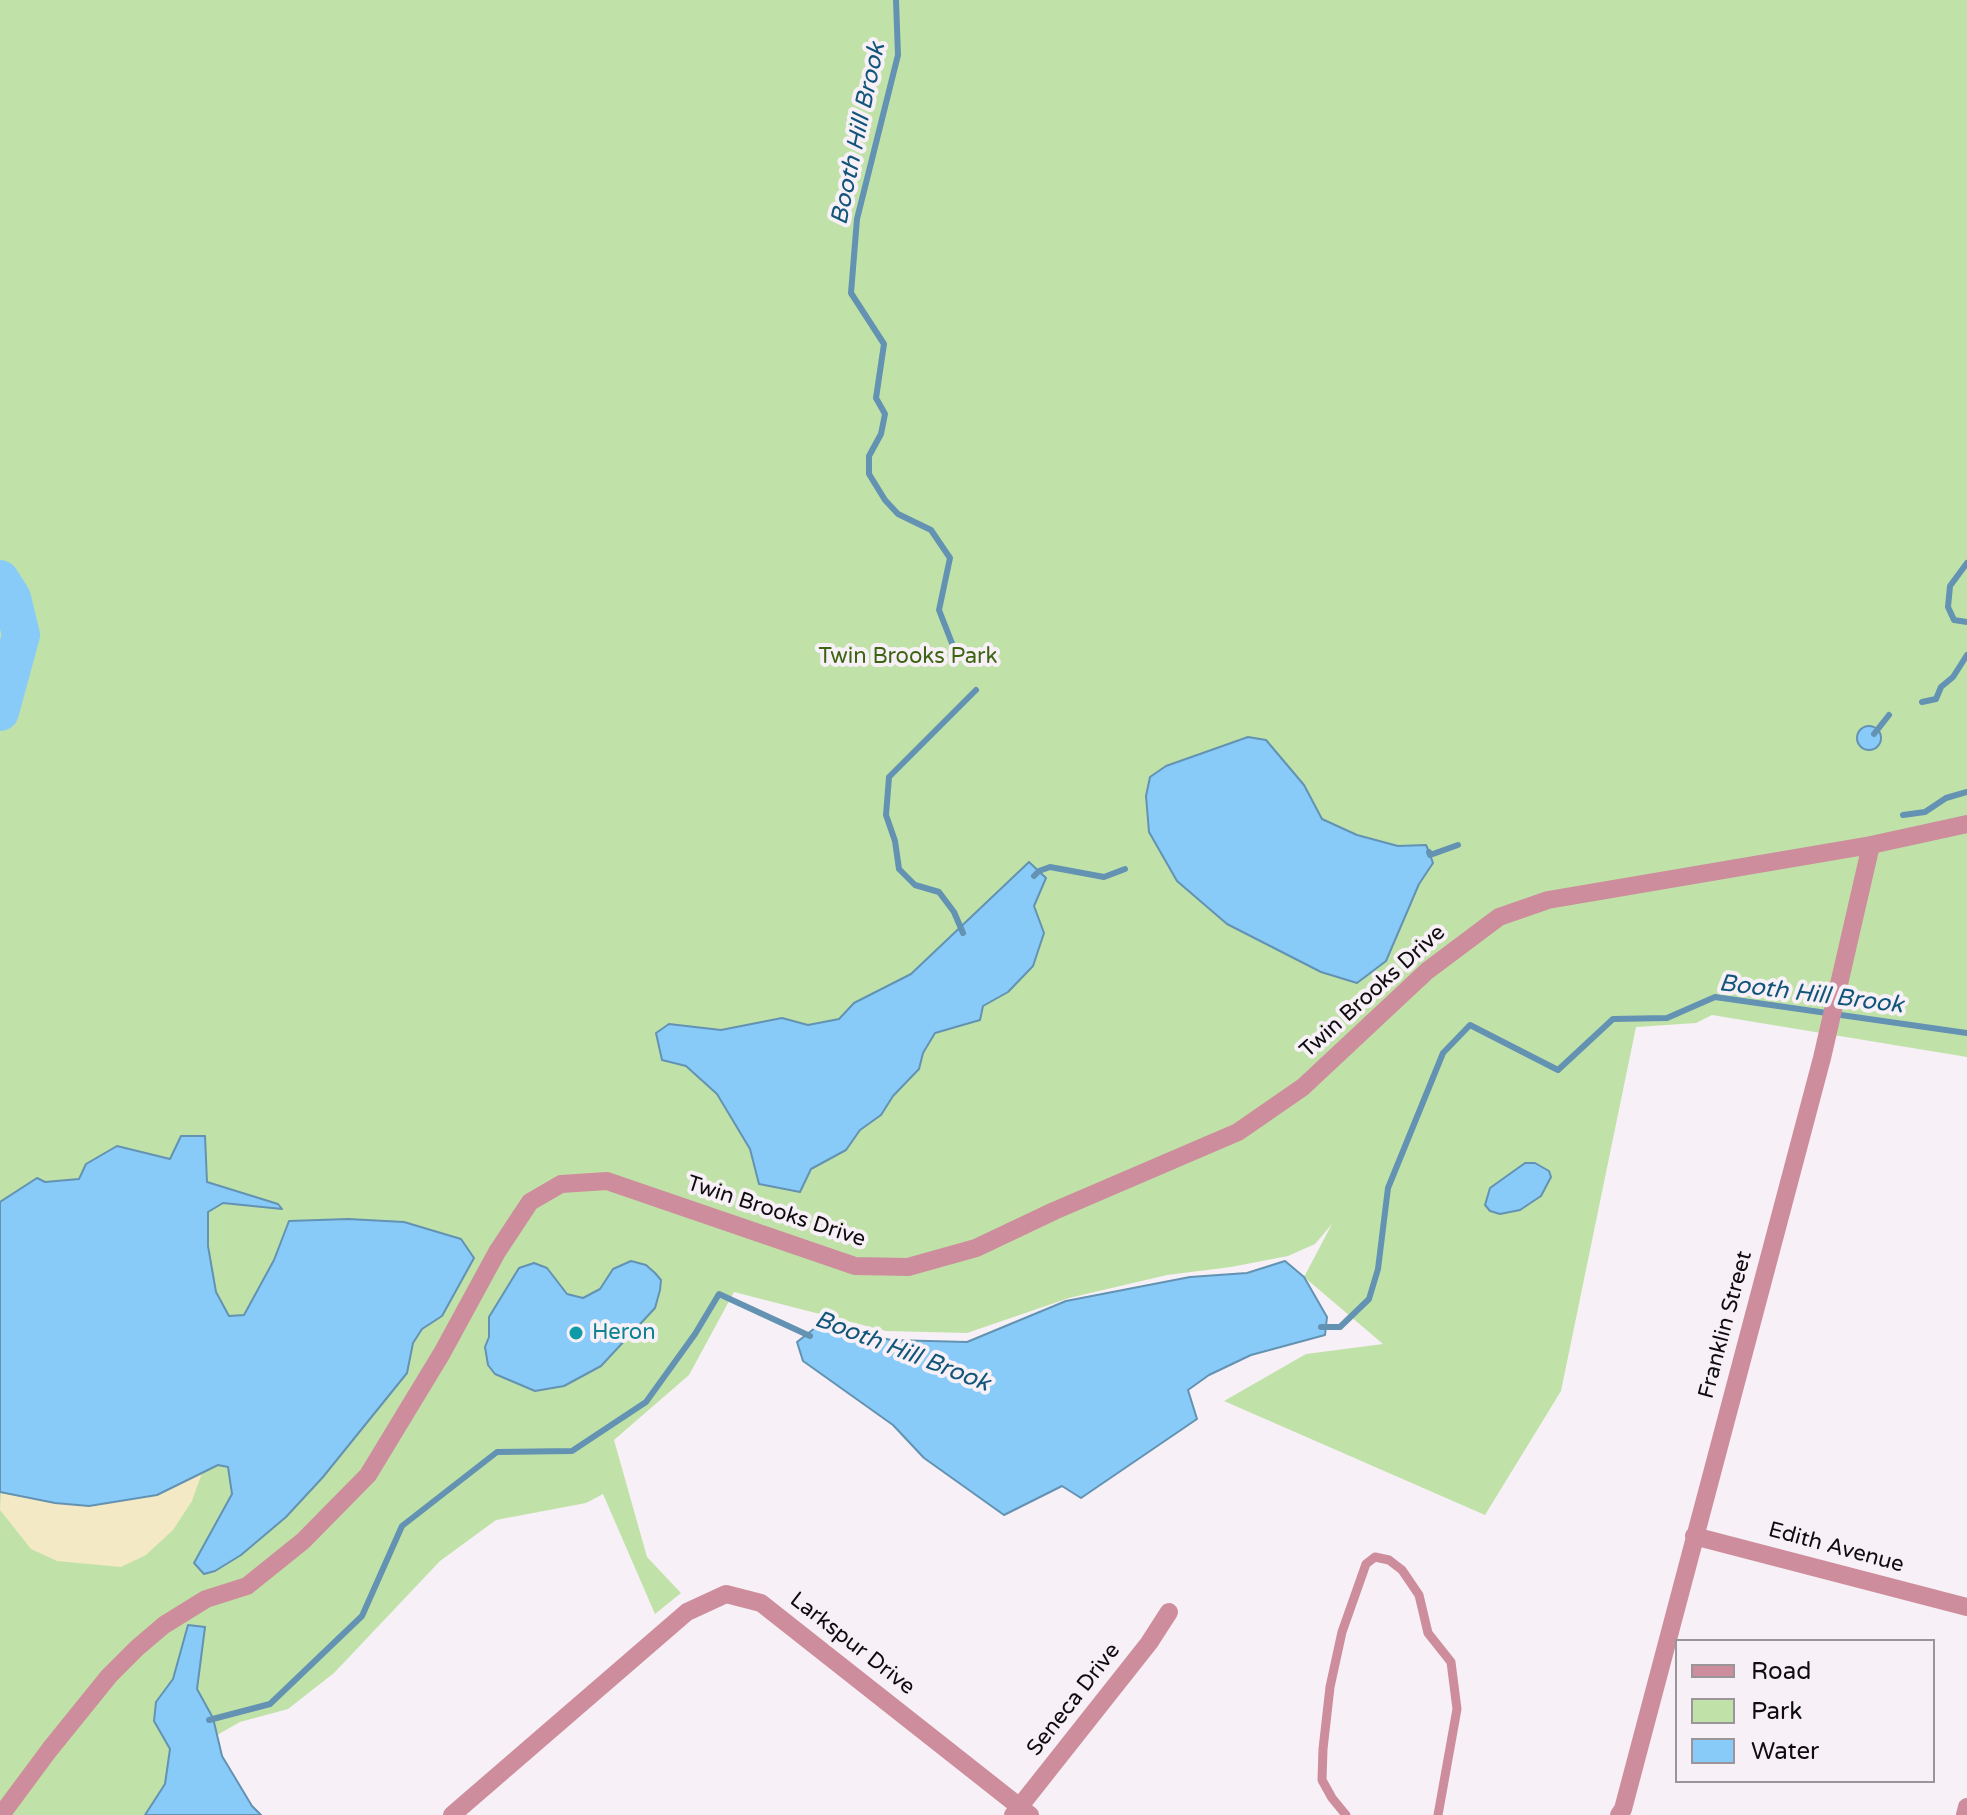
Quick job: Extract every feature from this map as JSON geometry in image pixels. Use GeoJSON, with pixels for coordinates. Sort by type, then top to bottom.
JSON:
{"type":"FeatureCollection","features":[{"type":"Feature","properties":{"kind":"street","name":"Twin Brooks Drive"},"geometry":{"type":"LineString","coordinates":[[1,1815],[60,1736],[109,1676],[137,1648],[164,1625],[206,1599],[247,1586],[303,1541],[368,1475],[442,1353],[497,1252],[530,1202],[561,1184],[607,1181],[855,1266],[908,1267],[976,1248],[1110,1186],[1238,1132],[1303,1087],[1427,971],[1499,917],[1548,900],[1871,845],[1967,824]]}},
{"type":"Feature","properties":{"kind":"street","name":"Franklin Street"},"geometry":{"type":"LineString","coordinates":[[1619,1815],[1822,1058],[1871,845]]}},
{"type":"Feature","properties":{"kind":"street","name":"Edith Avenue"},"geometry":{"type":"LineString","coordinates":[[1694,1536],[1967,1607]]}},
{"type":"Feature","properties":{"kind":"street","name":"Larkspur Drive"},"geometry":{"type":"LineString","coordinates":[[452,1815],[687,1612],[726,1594],[761,1603],[1021,1812]]}},
{"type":"Feature","properties":{"kind":"street","name":"Seneca Drive"},"geometry":{"type":"LineString","coordinates":[[1021,1812],[1169,1612]]}},
{"type":"Feature","properties":{"kind":"street"},"geometry":{"type":"LineString","coordinates":[[1965,1815],[1967,1807]]}},
{"type":"Feature","properties":{"kind":"lane"},"geometry":{"type":"LineString","coordinates":[[1346,1815],[1322,1780],[1323,1749],[1330,1687],[1342,1632],[1366,1564],[1375,1557],[1389,1560],[1402,1570],[1419,1595],[1428,1633],[1451,1662],[1457,1709],[1438,1815]]}},
{"type":"Feature","properties":{"kind":"green space","name":"Twin Brooks Park"},"geometry":{"type":"Polygon","coordinates":[[[0,0],[1967,0],[1967,1057],[1712,1015],[1696,1023],[1636,1027],[1561,1391],[1485,1515],[1224,1401],[1306,1354],[1383,1344],[1304,1277],[1332,1224],[1315,1244],[1288,1256],[1167,1275],[1069,1298],[967,1333],[886,1331],[734,1292],[689,1375],[614,1440],[647,1557],[681,1593],[655,1614],[603,1494],[586,1503],[496,1520],[440,1561],[334,1673],[288,1709],[240,1722],[187,1752],[165,1815],[0,1815],[0,0]]]}},
{"type":"Feature","properties":{"kind":"sand"},"geometry":{"type":"Polygon","coordinates":[[[202,1473],[192,1501],[173,1530],[146,1555],[121,1567],[57,1561],[31,1549],[0,1510],[1,1493],[90,1506],[157,1495],[202,1473]]]}},
{"type":"Feature","properties":{"kind":"water"},"geometry":{"type":"Polygon","coordinates":[[[1869,726],[1880,733],[1881,738],[1874,749],[1869,750],[1858,743],[1857,738],[1864,727],[1869,726]]]}},
{"type":"Feature","properties":{"kind":"water"},"geometry":{"type":"Polygon","coordinates":[[[1248,737],[1266,740],[1304,785],[1322,819],[1357,835],[1398,846],[1426,845],[1433,863],[1419,884],[1386,961],[1357,983],[1321,972],[1227,924],[1177,881],[1149,832],[1146,796],[1150,777],[1166,766],[1248,737]]]}},
{"type":"Feature","properties":{"kind":"water"},"geometry":{"type":"Polygon","coordinates":[[[1029,862],[1046,878],[1034,906],[1044,933],[1033,966],[1008,992],[983,1006],[980,1020],[935,1033],[923,1053],[919,1069],[893,1096],[881,1115],[860,1130],[846,1150],[811,1169],[800,1192],[759,1184],[750,1149],[717,1094],[686,1066],[662,1060],[656,1033],[669,1024],[721,1030],[782,1018],[808,1025],[839,1019],[854,1003],[911,974],[1029,862]]]}},
{"type":"Feature","properties":{"kind":"water"},"geometry":{"type":"Polygon","coordinates":[[[181,1136],[205,1136],[207,1182],[278,1204],[282,1209],[223,1203],[208,1212],[208,1246],[216,1292],[229,1316],[244,1315],[274,1260],[289,1221],[348,1219],[404,1222],[461,1239],[474,1258],[442,1316],[422,1329],[413,1343],[407,1373],[323,1477],[286,1517],[241,1555],[204,1574],[194,1563],[232,1494],[228,1467],[218,1465],[157,1495],[89,1506],[0,1492],[0,1202],[37,1178],[45,1182],[79,1179],[86,1164],[117,1146],[170,1159],[181,1136]]]}},
{"type":"Feature","properties":{"kind":"water"},"geometry":{"type":"Polygon","coordinates":[[[1525,1163],[1535,1163],[1549,1171],[1551,1177],[1541,1196],[1520,1210],[1500,1214],[1490,1211],[1485,1205],[1490,1188],[1525,1163]]]}},
{"type":"Feature","properties":{"kind":"water"},"geometry":{"type":"Polygon","coordinates":[[[631,1261],[646,1265],[661,1280],[655,1308],[601,1366],[564,1386],[535,1391],[495,1374],[488,1365],[485,1347],[489,1337],[489,1317],[519,1268],[534,1263],[547,1268],[567,1294],[583,1298],[600,1289],[613,1269],[631,1261]]]}},
{"type":"Feature","properties":{"kind":"water"},"geometry":{"type":"Polygon","coordinates":[[[1285,1261],[1304,1277],[1327,1317],[1325,1335],[1251,1355],[1209,1375],[1188,1390],[1197,1419],[1081,1498],[1062,1486],[1004,1515],[924,1458],[893,1425],[803,1361],[797,1342],[820,1324],[891,1340],[967,1342],[1066,1301],[1190,1277],[1247,1273],[1285,1261]]]}},
{"type":"Feature","properties":{"kind":"water"},"geometry":{"type":"Polygon","coordinates":[[[188,1625],[205,1627],[197,1689],[213,1718],[222,1756],[252,1806],[261,1815],[145,1815],[165,1784],[170,1749],[154,1721],[156,1702],[173,1679],[188,1625]]]}},
{"type":"Feature","properties":{"kind":"waterway","name":"Booth Hill Brook"},"geometry":{"type":"LineString","coordinates":[[896,0],[898,55],[857,219],[851,293],[884,344],[876,398],[885,414],[881,434],[869,456],[869,474],[898,514],[931,530],[950,558],[939,610],[955,651]]}},
{"type":"Feature","properties":{"kind":"waterway"},"geometry":{"type":"LineString","coordinates":[[1967,563],[1950,586],[1948,607],[1954,620],[1967,622]]}},
{"type":"Feature","properties":{"kind":"waterway"},"geometry":{"type":"LineString","coordinates":[[0,579],[12,598],[21,635],[0,712]]}},
{"type":"Feature","properties":{"kind":"waterway"},"geometry":{"type":"LineString","coordinates":[[1922,702],[1936,699],[1941,687],[1953,677],[1967,655]]}},
{"type":"Feature","properties":{"kind":"waterway"},"geometry":{"type":"LineString","coordinates":[[963,933],[954,912],[939,892],[915,885],[899,869],[895,841],[886,815],[889,777],[976,690]]}},
{"type":"Feature","properties":{"kind":"waterway"},"geometry":{"type":"LineString","coordinates":[[1874,734],[1889,715]]}},
{"type":"Feature","properties":{"kind":"waterway"},"geometry":{"type":"LineString","coordinates":[[1903,815],[1925,812],[1946,798],[1967,792]]}},
{"type":"Feature","properties":{"kind":"waterway"},"geometry":{"type":"LineString","coordinates":[[1429,852],[1430,855],[1458,845]]}},
{"type":"Feature","properties":{"kind":"waterway"},"geometry":{"type":"LineString","coordinates":[[1034,876],[1050,867],[1104,877],[1125,869]]}},
{"type":"Feature","properties":{"kind":"waterway","name":"Booth Hill Brook"},"geometry":{"type":"LineString","coordinates":[[1321,1327],[1340,1327],[1369,1299],[1378,1269],[1388,1188],[1443,1053],[1470,1025],[1558,1070],[1613,1019],[1667,1018],[1715,997],[1967,1033]]}},
{"type":"Feature","properties":{"kind":"waterway","name":"Booth Hill Brook"},"geometry":{"type":"LineString","coordinates":[[209,1720],[270,1704],[362,1616],[402,1526],[497,1452],[572,1451],[646,1402],[695,1334],[719,1294],[810,1336]]}},
{"type":"Feature","properties":{"kind":"place","name":"Heron"},"geometry":{"type":"Point","coordinates":[576,1333]}}]}
